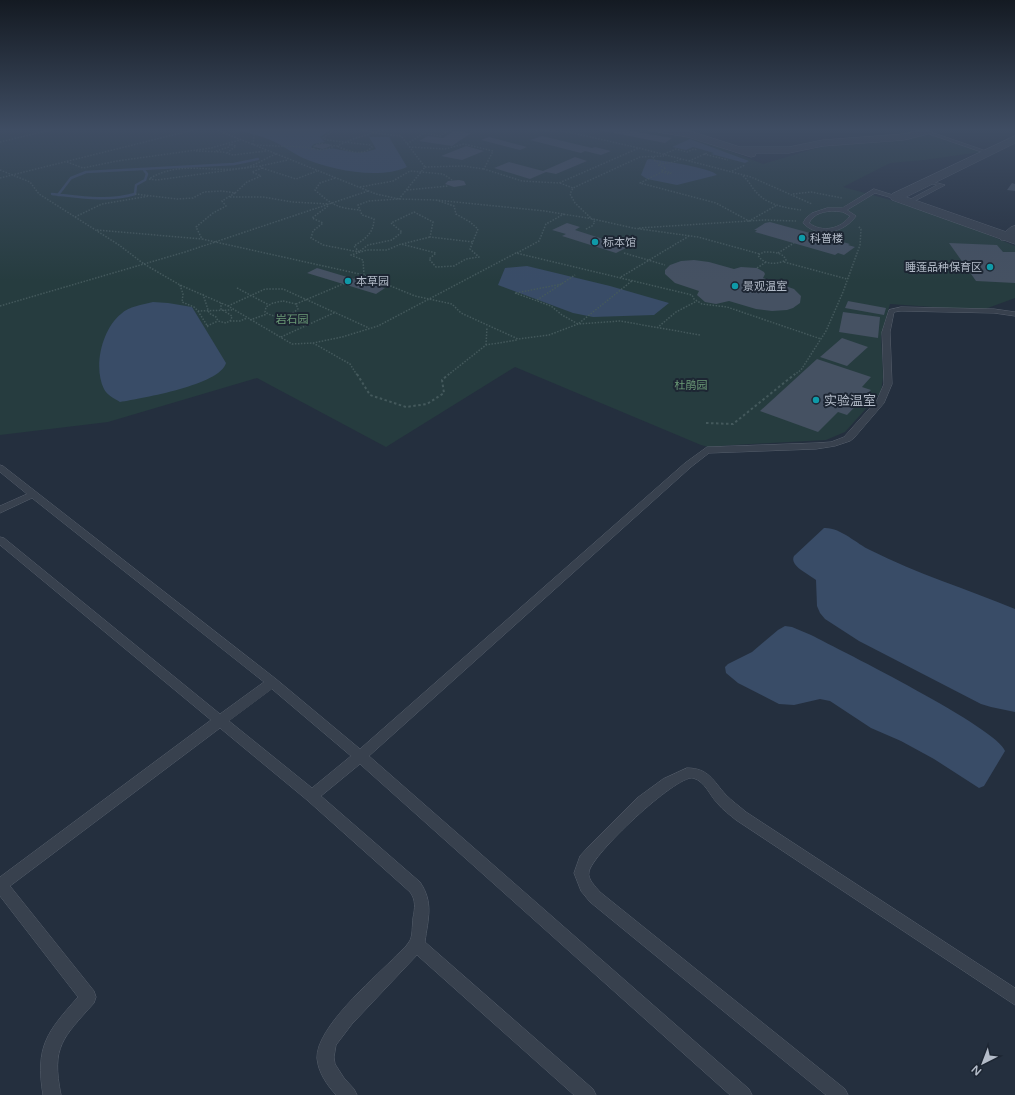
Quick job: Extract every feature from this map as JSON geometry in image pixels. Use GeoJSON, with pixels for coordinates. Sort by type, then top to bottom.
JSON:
{"type":"FeatureCollection","features":[{"type":"Feature","properties":{"kind":"street"},"geometry":{"type":"LineString","coordinates":[[896,197],[932,179]]}},
{"type":"Feature","properties":{"kind":"street"},"geometry":{"type":"LineString","coordinates":[[896,197],[1012,236]]}},
{"type":"Feature","properties":{"kind":"lane"},"geometry":{"type":"LineString","coordinates":[[909,202],[942,185],[928,181]]}},
{"type":"Feature","properties":{"kind":"lane"},"geometry":{"type":"LineString","coordinates":[[843,210],[874,192],[896,197]]}},
{"type":"Feature","properties":{"kind":"lane"},"geometry":{"type":"LineString","coordinates":[[830,209],[843,210],[849,212],[853,216],[849,222],[839,228],[831,230],[820,230],[809,227],[806,222],[809,217],[821,211],[830,209]]}},
{"type":"Feature","properties":{"kind":"lane"},"geometry":{"type":"LineString","coordinates":[[312,796],[360,756],[688,465],[708,450],[816,446],[841,441],[851,436],[874,412],[886,392],[888,384],[886,332],[891,311],[901,309],[994,311],[1015,314]]}},
{"type":"Feature","properties":{"kind":"lane"},"geometry":{"type":"LineString","coordinates":[[0,468],[272,682],[360,756],[743,1095]]}},
{"type":"Feature","properties":{"kind":"lane"},"geometry":{"type":"LineString","coordinates":[[0,510],[33,494]]}},
{"type":"Feature","properties":{"kind":"lane"},"geometry":{"type":"LineString","coordinates":[[0,540],[312,796],[415,887],[421,896],[422,906],[417,945],[335,1030],[326,1045],[325,1060],[329,1071],[338,1085],[348,1095]]}},
{"type":"Feature","properties":{"kind":"lane"},"geometry":{"type":"LineString","coordinates":[[52,1095],[48,1080],[49,1052],[56,1036],[88,997],[0,885],[272,682]]}},
{"type":"Feature","properties":{"kind":"lane"},"geometry":{"type":"LineString","coordinates":[[840,1095],[596,897],[586,886],[580,873],[585,862],[594,850],[642,802],[668,783],[688,773],[700,775],[705,778],[729,807],[741,816],[1015,998]]}},
{"type":"Feature","properties":{"kind":"lane"},"geometry":{"type":"LineString","coordinates":[[417,945],[587,1095]]}},
{"type":"Feature","properties":{"kind":"path"},"geometry":{"type":"LineString","coordinates":[[24,179],[30,182],[39,194],[144,264],[180,285],[228,306],[292,344],[313,343],[342,337],[378,326],[539,241],[546,224],[564,214]]}},
{"type":"Feature","properties":{"kind":"path"},"geometry":{"type":"LineString","coordinates":[[150,179],[164,179]]}},
{"type":"Feature","properties":{"kind":"path"},"geometry":{"type":"LineString","coordinates":[[202,239],[196,227],[213,213],[226,206],[222,201],[235,194],[247,182],[253,179]]}},
{"type":"Feature","properties":{"kind":"path"},"geometry":{"type":"LineString","coordinates":[[331,204],[315,190],[320,183],[332,179]]}},
{"type":"Feature","properties":{"kind":"path"},"geometry":{"type":"LineString","coordinates":[[338,179],[368,191],[399,199]]}},
{"type":"Feature","properties":{"kind":"path"},"geometry":{"type":"LineString","coordinates":[[359,187],[383,185],[399,179]]}},
{"type":"Feature","properties":{"kind":"path"},"geometry":{"type":"LineString","coordinates":[[399,199],[416,179]]}},
{"type":"Feature","properties":{"kind":"path"},"geometry":{"type":"LineString","coordinates":[[516,179],[522,181],[560,183],[573,188]]}},
{"type":"Feature","properties":{"kind":"path"},"geometry":{"type":"LineString","coordinates":[[560,183],[569,179]]}},
{"type":"Feature","properties":{"kind":"path"},"geometry":{"type":"LineString","coordinates":[[586,229],[592,226],[595,222],[575,203],[570,194],[573,188],[593,179]]}},
{"type":"Feature","properties":{"kind":"path"},"geometry":{"type":"LineString","coordinates":[[648,179],[640,183],[716,203],[749,221]]}},
{"type":"Feature","properties":{"kind":"path"},"geometry":{"type":"LineString","coordinates":[[747,179],[757,193],[777,205],[801,210]]}},
{"type":"Feature","properties":{"kind":"path"},"geometry":{"type":"LineString","coordinates":[[756,179],[793,194],[818,207]]}},
{"type":"Feature","properties":{"kind":"path"},"geometry":{"type":"LineString","coordinates":[[407,190],[448,186]]}},
{"type":"Feature","properties":{"kind":"path"},"geometry":{"type":"LineString","coordinates":[[135,194],[176,199],[193,198],[204,192],[222,191],[235,194]]}},
{"type":"Feature","properties":{"kind":"path"},"geometry":{"type":"LineString","coordinates":[[0,306],[144,264],[368,191]]}},
{"type":"Feature","properties":{"kind":"path"},"geometry":{"type":"LineString","coordinates":[[793,194],[802,191],[814,191],[843,198],[861,200]]}},
{"type":"Feature","properties":{"kind":"path"},"geometry":{"type":"LineString","coordinates":[[75,217],[102,204],[153,195]]}},
{"type":"Feature","properties":{"kind":"path"},"geometry":{"type":"LineString","coordinates":[[228,197],[263,197],[292,202],[331,204],[347,209],[360,210]]}},
{"type":"Feature","properties":{"kind":"path"},"geometry":{"type":"LineString","coordinates":[[359,252],[354,246],[368,237],[374,226],[374,219],[362,214],[358,205],[369,201],[399,199],[488,204],[564,214],[633,228],[689,236],[760,254],[769,252],[778,253],[785,256],[786,258],[784,262]]}},
{"type":"Feature","properties":{"kind":"path"},"geometry":{"type":"LineString","coordinates":[[401,244],[436,253],[429,259],[436,267],[454,266],[466,258],[479,257],[470,249],[478,229],[470,222],[456,214],[454,206],[436,200]]}},
{"type":"Feature","properties":{"kind":"path"},"geometry":{"type":"LineString","coordinates":[[331,204],[312,218],[322,223],[313,231],[311,238],[323,245],[359,252],[368,246],[392,240],[402,232],[391,223],[414,212],[433,222],[430,237]]}},
{"type":"Feature","properties":{"kind":"path"},"geometry":{"type":"LineString","coordinates":[[749,221],[777,205]]}},
{"type":"Feature","properties":{"kind":"path"},"geometry":{"type":"LineString","coordinates":[[633,228],[764,220],[806,222]]}},
{"type":"Feature","properties":{"kind":"path"},"geometry":{"type":"LineString","coordinates":[[706,423],[733,424],[749,413],[801,370],[821,339],[843,292],[860,245],[861,229],[856,225]]}},
{"type":"Feature","properties":{"kind":"path"},"geometry":{"type":"LineString","coordinates":[[95,230],[216,241],[364,275],[414,296],[452,304],[460,313],[487,327],[518,339]]}},
{"type":"Feature","properties":{"kind":"path"},"geometry":{"type":"LineString","coordinates":[[621,277],[689,236]]}},
{"type":"Feature","properties":{"kind":"path"},"geometry":{"type":"LineString","coordinates":[[364,275],[363,260],[351,255],[367,250],[387,250],[401,244],[430,237],[473,242]]}},
{"type":"Feature","properties":{"kind":"path"},"geometry":{"type":"LineString","coordinates":[[778,253],[794,243]]}},
{"type":"Feature","properties":{"kind":"path"},"geometry":{"type":"LineString","coordinates":[[516,253],[692,295],[694,299],[711,306],[727,307],[821,339]]}},
{"type":"Feature","properties":{"kind":"path"},"geometry":{"type":"LineString","coordinates":[[624,253],[665,265]]}},
{"type":"Feature","properties":{"kind":"path"},"geometry":{"type":"LineString","coordinates":[[760,254],[758,257],[766,262],[784,262],[847,279]]}},
{"type":"Feature","properties":{"kind":"path"},"geometry":{"type":"LineString","coordinates":[[756,268],[766,262]]}},
{"type":"Feature","properties":{"kind":"path"},"geometry":{"type":"LineString","coordinates":[[267,314],[265,309],[269,305],[283,301],[296,304],[364,275]]}},
{"type":"Feature","properties":{"kind":"path"},"geometry":{"type":"LineString","coordinates":[[536,300],[575,275]]}},
{"type":"Feature","properties":{"kind":"path"},"geometry":{"type":"LineString","coordinates":[[313,343],[350,364],[370,395],[406,407],[427,404],[444,393],[442,380],[486,345],[549,335],[578,324],[633,280]]}},
{"type":"Feature","properties":{"kind":"path"},"geometry":{"type":"LineString","coordinates":[[562,284],[515,293],[551,306],[562,315],[578,324],[620,321],[700,335]]}},
{"type":"Feature","properties":{"kind":"path"},"geometry":{"type":"LineString","coordinates":[[180,285],[183,294],[182,302],[194,307],[208,326],[218,321]]}},
{"type":"Feature","properties":{"kind":"path"},"geometry":{"type":"LineString","coordinates":[[237,288],[269,305]]}},
{"type":"Feature","properties":{"kind":"path"},"geometry":{"type":"LineString","coordinates":[[228,306],[265,289],[283,289],[370,328]]}},
{"type":"Feature","properties":{"kind":"path"},"geometry":{"type":"LineString","coordinates":[[203,294],[209,313]]}},
{"type":"Feature","properties":{"kind":"path"},"geometry":{"type":"LineString","coordinates":[[657,328],[664,319],[680,308],[697,300]]}},
{"type":"Feature","properties":{"kind":"path"},"geometry":{"type":"LineString","coordinates":[[221,303],[222,309],[232,316],[229,321]]}},
{"type":"Feature","properties":{"kind":"path"},"geometry":{"type":"LineString","coordinates":[[250,320],[267,314],[276,316],[290,314],[298,309],[296,304]]}},
{"type":"Feature","properties":{"kind":"path"},"geometry":{"type":"LineString","coordinates":[[209,313],[222,309],[233,310]]}},
{"type":"Feature","properties":{"kind":"path"},"geometry":{"type":"LineString","coordinates":[[198,311],[209,313],[222,323],[229,321],[240,321],[247,318]]}},
{"type":"Feature","properties":{"kind":"path"},"geometry":{"type":"LineString","coordinates":[[280,337],[336,312]]}},
{"type":"Feature","properties":{"kind":"path"},"geometry":{"type":"LineString","coordinates":[[290,314],[309,324]]}},
{"type":"Feature","properties":{"kind":"path"},"geometry":{"type":"LineString","coordinates":[[486,345],[487,327]]}},
{"type":"Feature","properties":{"kind":"green space"},"geometry":{"type":"Polygon","coordinates":[[[0,179],[858,179],[843,187],[887,199],[958,222],[1015,246],[1015,298],[985,309],[974,310],[890,304],[881,336],[883,377],[881,392],[845,432],[826,440],[708,447],[515,367],[386,447],[257,378],[108,422],[0,435],[0,179]]]}},
{"type":"Feature","properties":{"kind":"water"},"geometry":{"type":"Polygon","coordinates":[[[648,179],[701,179],[677,185],[648,179]]]}},
{"type":"Feature","properties":{"kind":"water"},"geometry":{"type":"Polygon","coordinates":[[[527,266],[610,286],[669,303],[654,315],[593,317],[573,313],[498,285],[505,268],[527,266]]]}},
{"type":"Feature","properties":{"kind":"water"},"geometry":{"type":"Polygon","coordinates":[[[153,302],[192,307],[226,363],[221,371],[196,384],[162,394],[120,402],[107,393],[101,380],[99,370],[101,349],[104,339],[114,321],[124,311],[136,306],[153,302]]]}},
{"type":"Feature","properties":{"kind":"water"},"geometry":{"type":"Polygon","coordinates":[[[824,528],[836,530],[870,550],[906,567],[1015,609],[1015,712],[981,704],[859,641],[825,619],[817,606],[816,580],[800,570],[793,560],[794,556],[824,528]]]}},
{"type":"Feature","properties":{"kind":"water"},"geometry":{"type":"Polygon","coordinates":[[[785,626],[792,627],[811,635],[884,672],[949,709],[996,740],[1005,751],[984,786],[979,788],[934,759],[901,741],[871,728],[830,701],[820,699],[794,705],[779,704],[738,683],[726,673],[725,667],[728,664],[752,652],[785,626]]]}},
{"type":"Feature","properties":{"kind":"building"},"geometry":{"type":"Polygon","coordinates":[[[448,181],[464,181],[466,185],[454,187],[445,184],[448,181]]]}},
{"type":"Feature","properties":{"kind":"building"},"geometry":{"type":"Polygon","coordinates":[[[1012,183],[1015,184],[1015,191],[1007,190],[1012,183]]]}},
{"type":"Feature","properties":{"kind":"building","name":"科普楼"},"geometry":{"type":"Polygon","coordinates":[[[770,222],[850,244],[848,245],[855,247],[844,255],[838,253],[835,255],[755,232],[757,230],[754,230],[765,223],[770,222]]]}},
{"type":"Feature","properties":{"kind":"building","name":"标本馆"},"geometry":{"type":"Polygon","coordinates":[[[567,223],[580,227],[575,230],[628,247],[616,253],[562,236],[566,234],[552,230],[567,223]]]}},
{"type":"Feature","properties":{"kind":"building","name":"睡莲品种保育区"},"geometry":{"type":"Polygon","coordinates":[[[949,243],[997,245],[1003,252],[1015,252],[1015,283],[976,281],[949,243]]]}},
{"type":"Feature","properties":{"kind":"building","name":"景观温室"},"geometry":{"type":"Polygon","coordinates":[[[694,260],[709,262],[734,269],[741,267],[757,268],[764,272],[765,274],[763,278],[794,289],[801,296],[800,303],[787,310],[772,311],[756,309],[729,301],[716,304],[705,302],[697,295],[699,291],[675,283],[665,274],[665,270],[670,265],[681,261],[694,260]]]}},
{"type":"Feature","properties":{"kind":"building","name":"本草园"},"geometry":{"type":"Polygon","coordinates":[[[317,268],[385,288],[376,294],[307,273],[317,268]]]}},
{"type":"Feature","properties":{"kind":"building"},"geometry":{"type":"Polygon","coordinates":[[[848,301],[886,308],[884,315],[845,308],[848,301]]]}},
{"type":"Feature","properties":{"kind":"building"},"geometry":{"type":"Polygon","coordinates":[[[843,312],[880,317],[878,338],[839,332],[843,312]]]}},
{"type":"Feature","properties":{"kind":"building"},"geometry":{"type":"Polygon","coordinates":[[[842,338],[868,347],[847,366],[820,357],[842,338]]]}},
{"type":"Feature","properties":{"kind":"building","name":"实验温室"},"geometry":{"type":"Polygon","coordinates":[[[817,359],[871,377],[862,387],[871,390],[847,415],[838,412],[818,432],[760,411],[817,359]]]}},
{"type":"Feature","properties":{"kind":"waterway"},"geometry":{"type":"LineString","coordinates":[[58,195],[70,179]]}},
{"type":"Feature","properties":{"kind":"waterway"},"geometry":{"type":"LineString","coordinates":[[58,195],[114,198],[135,194],[136,185],[145,179]]}},
{"type":"Feature","properties":{"kind":"waterway"},"geometry":{"type":"LineString","coordinates":[[52,194],[58,195]]}},
{"type":"Feature","properties":{"kind":"place","name":"科普楼"},"geometry":{"type":"Point","coordinates":[802,238]}},
{"type":"Feature","properties":{"kind":"place","name":"标本馆"},"geometry":{"type":"Point","coordinates":[595,242]}},
{"type":"Feature","properties":{"kind":"place","name":"睡莲品种保育区"},"geometry":{"type":"Point","coordinates":[990,267]}},
{"type":"Feature","properties":{"kind":"place","name":"本草园"},"geometry":{"type":"Point","coordinates":[348,281]}},
{"type":"Feature","properties":{"kind":"place","name":"景观温室"},"geometry":{"type":"Point","coordinates":[735,286]}},
{"type":"Feature","properties":{"kind":"place","name":"实验温室"},"geometry":{"type":"Point","coordinates":[816,400]}},
{"type":"Feature","properties":{"kind":"park label","name":"岩石园"},"geometry":{"type":"Point","coordinates":[292,319]}},
{"type":"Feature","properties":{"kind":"park label","name":"杜鹃园"},"geometry":{"type":"Point","coordinates":[691,385]}}]}
